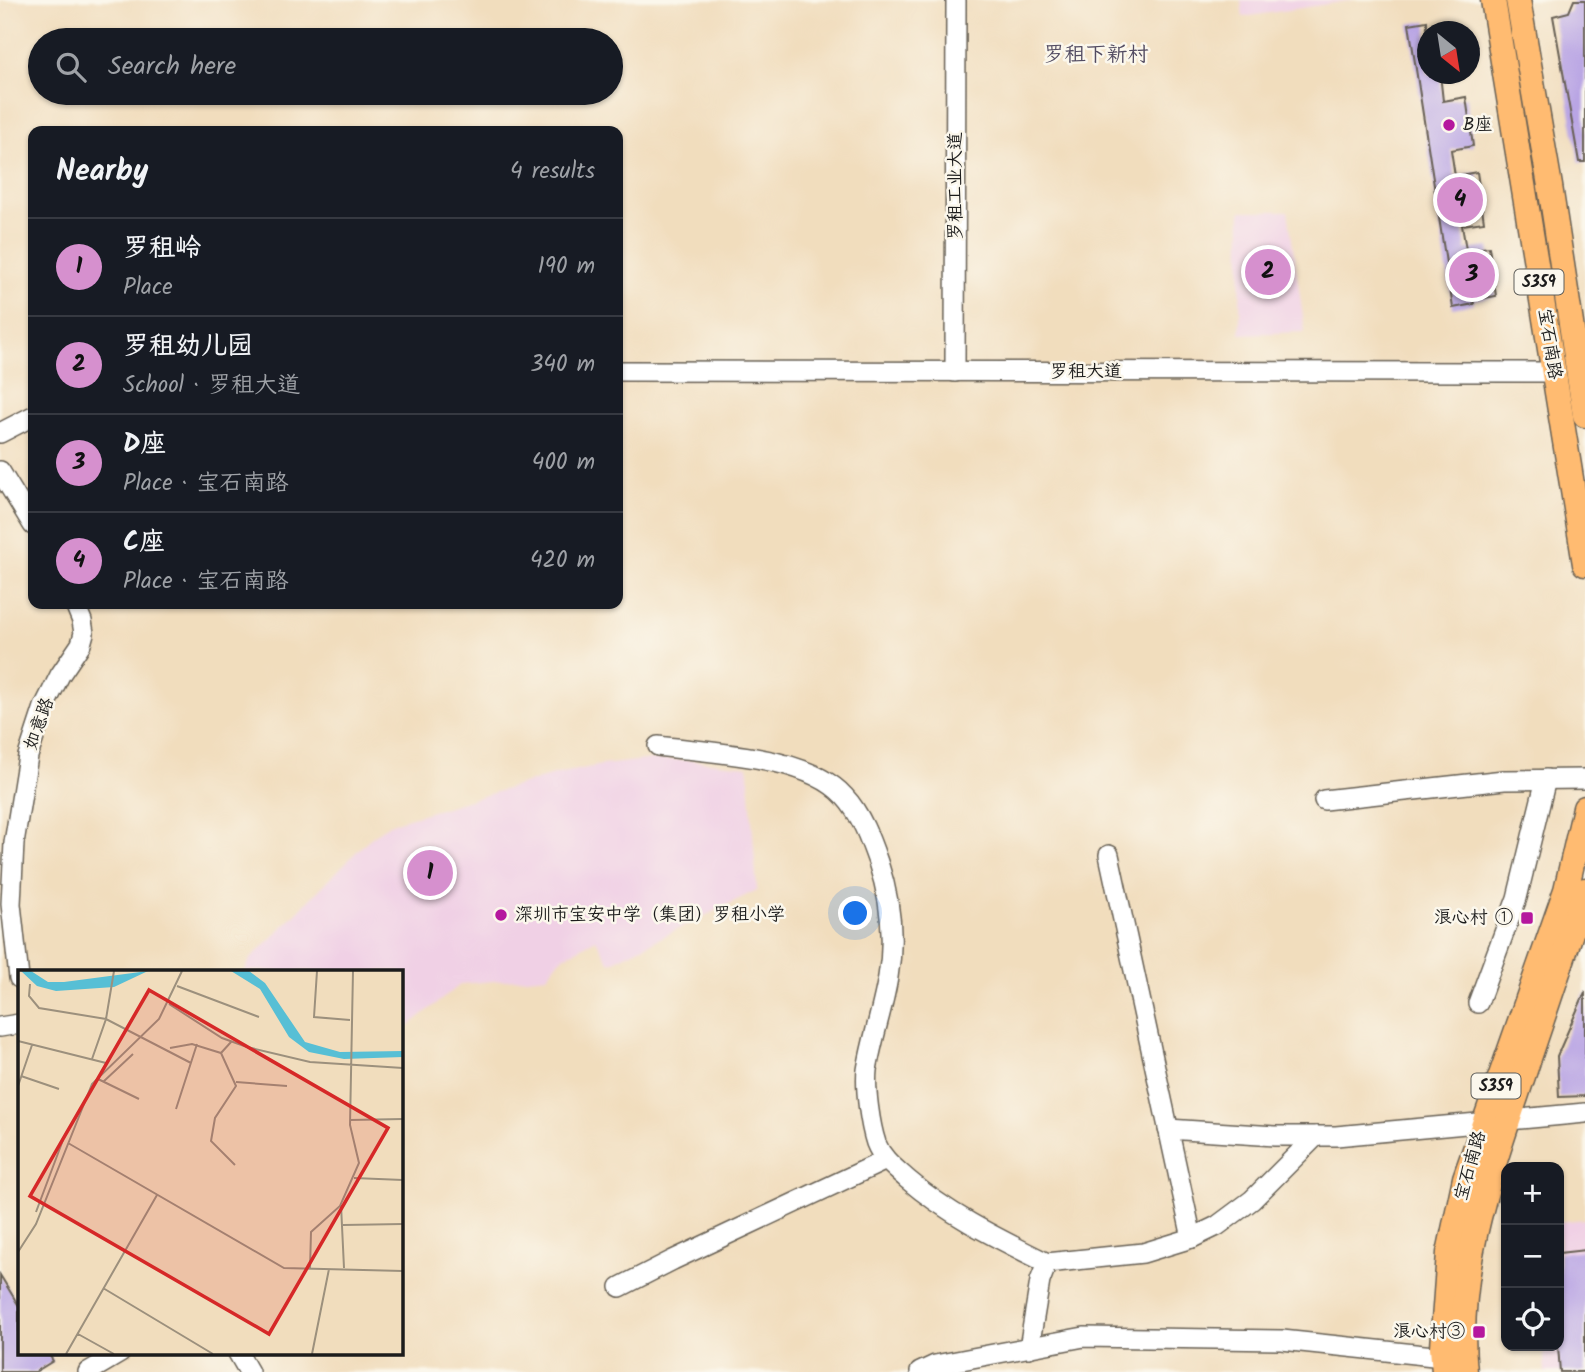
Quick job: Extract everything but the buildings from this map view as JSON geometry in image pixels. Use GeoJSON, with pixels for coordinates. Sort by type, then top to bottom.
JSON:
{"type":"FeatureCollection","features":[{"type":"Feature","properties":{"kind":"main road","name":"宝石南路"},"geometry":{"type":"LineString","coordinates":[[1493,0],[1585,565]]}},
{"type":"Feature","properties":{"kind":"main road","name":"宝石南路"},"geometry":{"type":"LineString","coordinates":[[1518,0],[1585,415]]}},
{"type":"Feature","properties":{"kind":"main road","name":"宝石南路"},"geometry":{"type":"LineString","coordinates":[[1465,1372],[1463,1329],[1469,1256],[1496,1121],[1566,890],[1585,808]]}},
{"type":"Feature","properties":{"kind":"main road","name":"宝石南路"},"geometry":{"type":"LineString","coordinates":[[1443,1365],[1449,1253],[1465,1178],[1496,1121],[1585,890]]}},
{"type":"Feature","properties":{"kind":"street","name":"罗租工业大道"},"geometry":{"type":"LineString","coordinates":[[955,372],[956,0]]}},
{"type":"Feature","properties":{"kind":"street","name":"罗租大道"},"geometry":{"type":"LineString","coordinates":[[623,371],[1554,373]]}},
{"type":"Feature","properties":{"kind":"street"},"geometry":{"type":"LineString","coordinates":[[0,433],[28,419]]}},
{"type":"Feature","properties":{"kind":"street"},"geometry":{"type":"LineString","coordinates":[[0,471],[28,518]]}},
{"type":"Feature","properties":{"kind":"street","name":"如意路"},"geometry":{"type":"LineString","coordinates":[[18,970],[11,904],[13,854],[28,756],[40,719],[60,675],[81,644],[84,633],[77,609]]}},
{"type":"Feature","properties":{"kind":"street"},"geometry":{"type":"LineString","coordinates":[[658,747],[793,766],[821,778],[844,796],[867,831],[884,881],[891,922],[888,974],[867,1071],[876,1143],[886,1160],[928,1197],[972,1226],[1047,1263],[1143,1252],[1192,1238],[1217,1226],[1252,1200],[1316,1136]]}},
{"type":"Feature","properties":{"kind":"street"},"geometry":{"type":"LineString","coordinates":[[1478,1003],[1517,898],[1546,779]]}},
{"type":"Feature","properties":{"kind":"street"},"geometry":{"type":"LineString","coordinates":[[1324,800],[1504,780],[1585,779]]}},
{"type":"Feature","properties":{"kind":"street"},"geometry":{"type":"LineString","coordinates":[[0,838],[13,854]]}},
{"type":"Feature","properties":{"kind":"street"},"geometry":{"type":"LineString","coordinates":[[1110,855],[1192,1238]]}},
{"type":"Feature","properties":{"kind":"street"},"geometry":{"type":"LineString","coordinates":[[0,1027],[18,1024]]}},
{"type":"Feature","properties":{"kind":"street"},"geometry":{"type":"LineString","coordinates":[[1168,1129],[1275,1136],[1336,1136],[1585,1113]]}},
{"type":"Feature","properties":{"kind":"street"},"geometry":{"type":"LineString","coordinates":[[620,1287],[886,1160]]}},
{"type":"Feature","properties":{"kind":"street"},"geometry":{"type":"LineString","coordinates":[[1029,1348],[1040,1281],[1047,1263]]}},
{"type":"Feature","properties":{"kind":"street"},"geometry":{"type":"LineString","coordinates":[[920,1372],[935,1365],[1084,1337],[1282,1340],[1443,1365]]}},
{"type":"Feature","properties":{"kind":"street"},"geometry":{"type":"LineString","coordinates":[[88,1372],[118,1354]]}},
{"type":"Feature","properties":{"kind":"street"},"geometry":{"type":"LineString","coordinates":[[239,1354],[249,1372]]}},
{"type":"Feature","properties":{"kind":"shaded area"},"geometry":{"type":"Polygon","coordinates":[[[1241,0],[1354,0],[1243,17],[1241,0]]]}},
{"type":"Feature","properties":{"kind":"shaded area"},"geometry":{"type":"Polygon","coordinates":[[[1241,211],[1288,211],[1305,332],[1240,334],[1241,211]]]}},
{"type":"Feature","properties":{"kind":"shaded area","name":"深圳市宝安中学（集团）罗租小学"},"geometry":{"type":"Polygon","coordinates":[[[646,760],[689,760],[748,766],[757,890],[610,963],[596,939],[560,959],[547,976],[461,984],[402,1031],[402,970],[245,970],[250,960],[367,841],[389,824],[557,774],[646,760]]]}},
{"type":"Feature","properties":{"kind":"shaded area"},"geometry":{"type":"Polygon","coordinates":[[[1585,1219],[1585,1372],[1545,1372],[1543,1351],[1564,1351],[1564,1221],[1585,1219]]]}},
{"type":"Feature","properties":{"kind":"place","name":"B座"},"geometry":{"type":"Point","coordinates":[1449,125]}},
{"type":"Feature","properties":{"kind":"place","name":"C座"},"geometry":{"type":"Point","coordinates":[1460,200]}},
{"type":"Feature","properties":{"kind":"place","name":"罗租幼儿园"},"geometry":{"type":"Point","coordinates":[1268,272]}},
{"type":"Feature","properties":{"kind":"place","name":"D座"},"geometry":{"type":"Point","coordinates":[1472,275]}},
{"type":"Feature","properties":{"kind":"place","name":"罗租岭"},"geometry":{"type":"Point","coordinates":[430,873]}},
{"type":"Feature","properties":{"kind":"place","name":"深圳市宝安中学（集团）罗租小学"},"geometry":{"type":"Point","coordinates":[501,915]}},
{"type":"Feature","properties":{"kind":"place","name":"浪心村 ①"},"geometry":{"type":"Point","coordinates":[1527,918]}},
{"type":"Feature","properties":{"kind":"place","name":"浪心村③"},"geometry":{"type":"Point","coordinates":[1479,1332]}},
{"type":"Feature","properties":{"kind":"district","name":"罗租下新村"},"geometry":{"type":"Point","coordinates":[1096,55]}}]}
